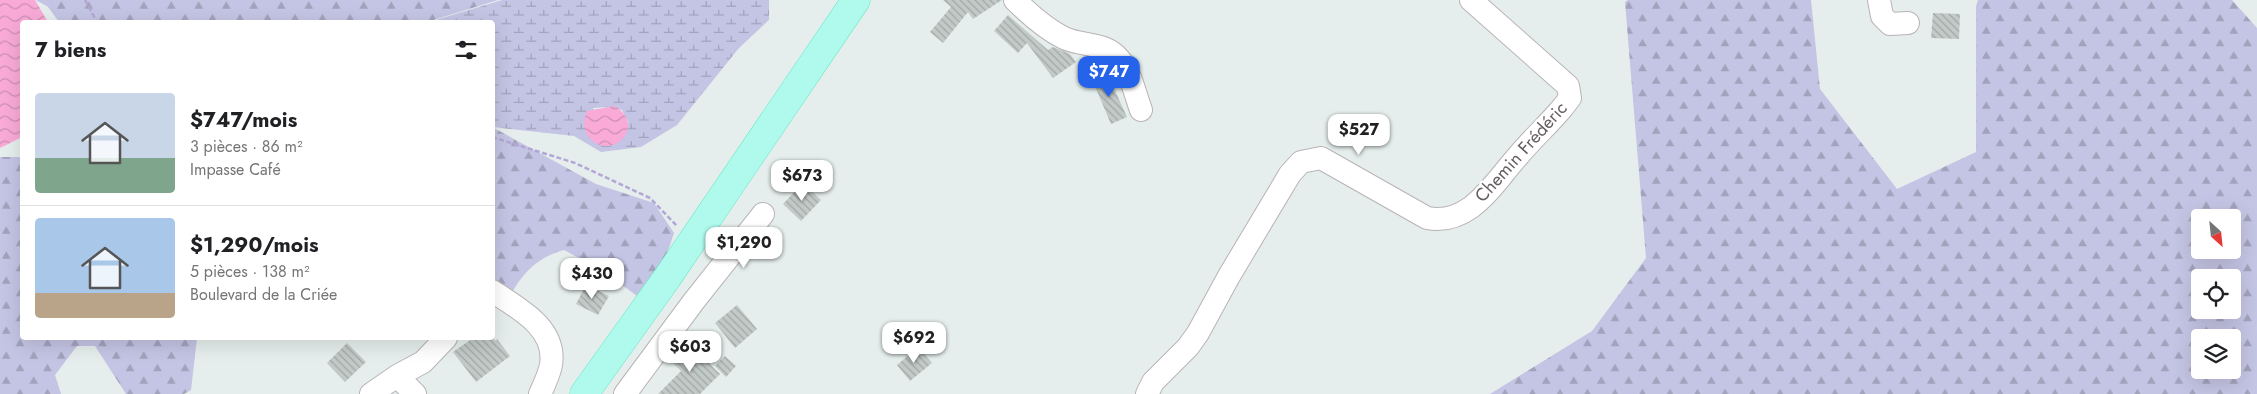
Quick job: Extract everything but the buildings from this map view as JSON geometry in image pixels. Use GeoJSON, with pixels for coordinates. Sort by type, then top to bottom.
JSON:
{"type":"FeatureCollection","features":[{"type":"Feature","properties":{"kind":"main road"},"geometry":{"type":"LineString","coordinates":[[584,394],[692,242],[856,0]]}},
{"type":"Feature","properties":{"kind":"street"},"geometry":{"type":"LineString","coordinates":[[1015,0],[1029,14],[1065,38],[1099,45],[1111,50],[1121,60],[1141,110]]}},
{"type":"Feature","properties":{"kind":"street","name":"Chemin Frédéric"},"geometry":{"type":"LineString","coordinates":[[1146,394],[1152,382],[1188,347],[1198,334],[1229,276],[1290,174],[1301,162],[1321,158],[1427,218],[1445,219],[1465,211],[1476,204],[1563,107],[1570,98],[1568,86],[1471,0]]}},
{"type":"Feature","properties":{"kind":"street"},"geometry":{"type":"LineString","coordinates":[[1879,0],[1882,16],[1890,24],[1908,23]]}},
{"type":"Feature","properties":{"kind":"street"},"geometry":{"type":"LineString","coordinates":[[625,394],[694,301],[763,214]]}},
{"type":"Feature","properties":{"kind":"street"},"geometry":{"type":"LineString","coordinates":[[667,278],[694,301]]}},
{"type":"Feature","properties":{"kind":"street"},"geometry":{"type":"LineString","coordinates":[[495,293],[529,316],[546,337],[552,351],[550,366],[540,394]]}},
{"type":"Feature","properties":{"kind":"street"},"geometry":{"type":"LineString","coordinates":[[372,394],[396,376],[423,362],[444,340]]}},
{"type":"Feature","properties":{"kind":"street"},"geometry":{"type":"LineString","coordinates":[[396,376],[415,394]]}},
{"type":"Feature","properties":{"kind":"path"},"geometry":{"type":"LineString","coordinates":[[85,0],[96,20]]}},
{"type":"Feature","properties":{"kind":"path"},"geometry":{"type":"LineString","coordinates":[[495,138],[575,163],[650,198],[692,242]]}},
{"type":"Feature","properties":{"kind":"green space"},"geometry":{"type":"Polygon","coordinates":[[[36,0],[498,0],[433,20],[58,20],[48,7],[36,0]]]}},
{"type":"Feature","properties":{"kind":"green space"},"geometry":{"type":"Polygon","coordinates":[[[502,0],[769,0],[769,20],[739,48],[677,125],[641,147],[601,152],[574,136],[495,127],[495,20],[436,20],[502,0]],[[612,107],[593,108],[608,146],[613,144],[628,122],[622,110],[612,107]]]}},
{"type":"Feature","properties":{"kind":"green space"},"geometry":{"type":"Polygon","coordinates":[[[1628,0],[1811,0],[1820,89],[1897,189],[1976,152],[1976,6],[1978,0],[2232,0],[2257,28],[2257,394],[1490,394],[1592,331],[1646,258],[1625,2],[1628,0]]]}},
{"type":"Feature","properties":{"kind":"green space"},"geometry":{"type":"Polygon","coordinates":[[[495,129],[596,184],[654,203],[674,233],[656,278],[637,296],[603,271],[564,250],[539,261],[520,280],[510,296],[495,287],[495,129]]]}},
{"type":"Feature","properties":{"kind":"green space"},"geometry":{"type":"Polygon","coordinates":[[[0,157],[20,157],[20,340],[197,340],[191,390],[184,394],[126,394],[95,346],[77,346],[55,375],[61,394],[0,394],[0,157]]]}},
{"type":"Feature","properties":{"kind":"water"},"geometry":{"type":"Polygon","coordinates":[[[0,0],[35,0],[47,20],[20,20],[20,138],[0,148],[0,0]]]}},
{"type":"Feature","properties":{"kind":"water"},"geometry":{"type":"Polygon","coordinates":[[[615,106],[624,114],[628,123],[627,132],[615,144],[607,146],[598,144],[589,137],[585,128],[584,121],[587,111],[615,106]]]}}]}
